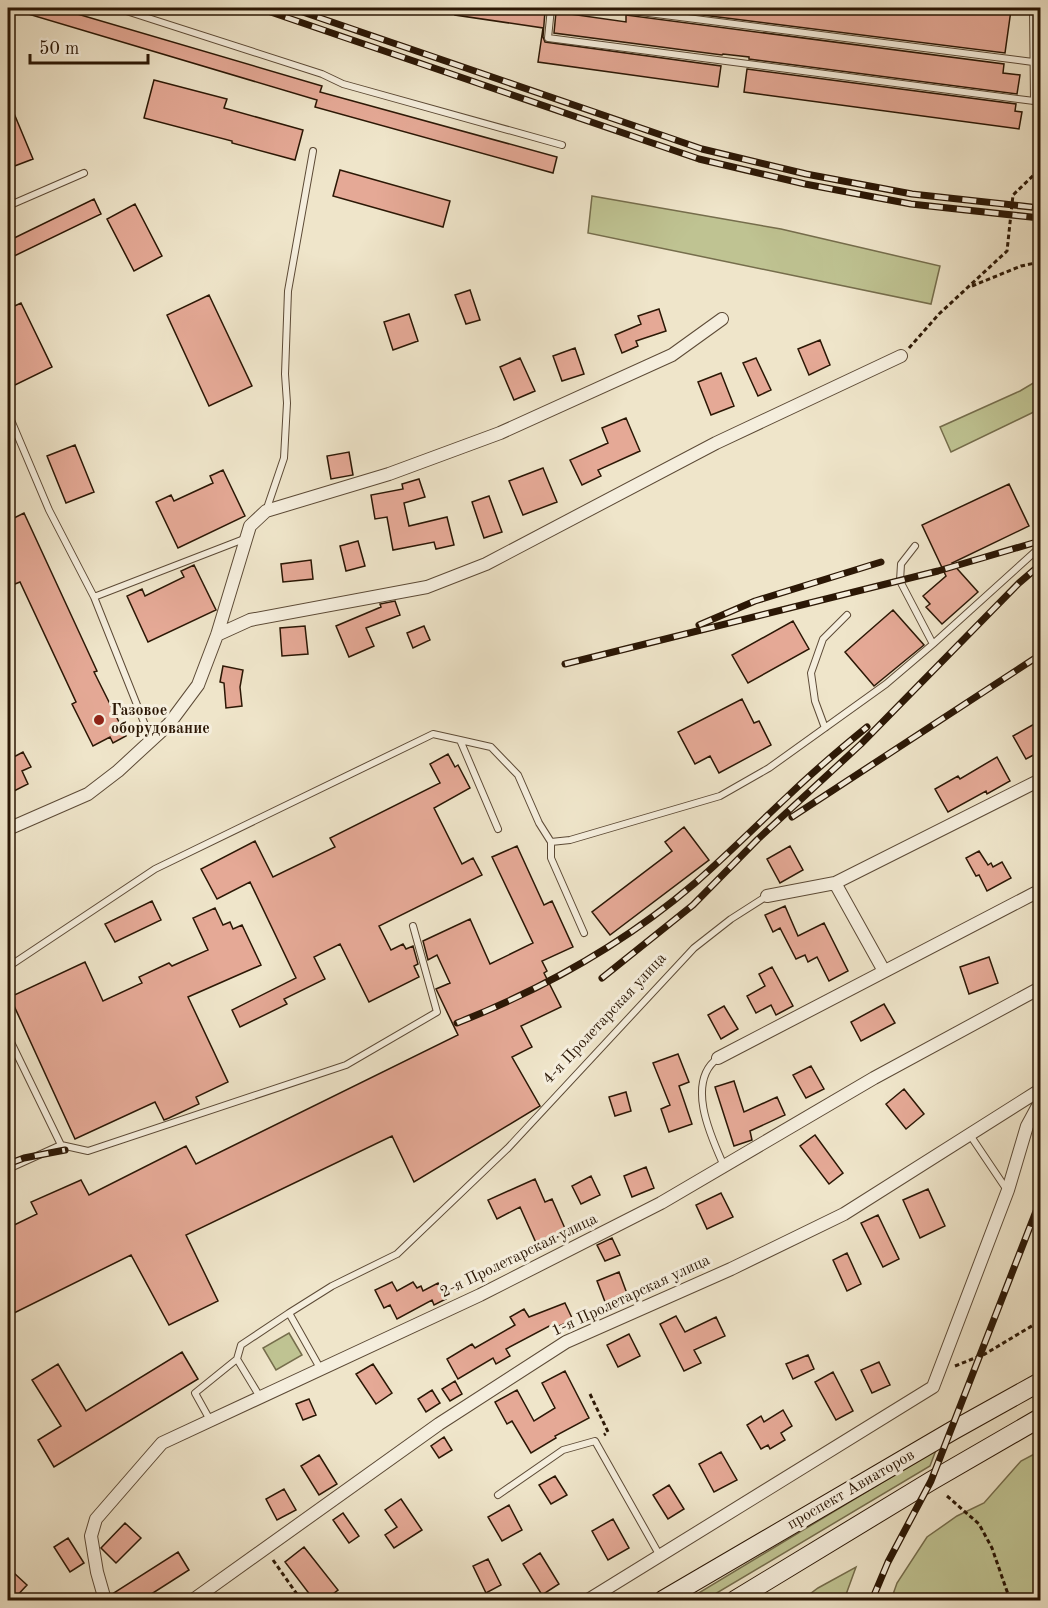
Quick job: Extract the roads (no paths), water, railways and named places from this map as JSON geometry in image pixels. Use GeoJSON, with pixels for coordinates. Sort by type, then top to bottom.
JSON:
{"type":"FeatureCollection","features":[{"type":"Feature","properties":{"kind":"main road","name":"проспект Авиаторов"},"geometry":{"type":"LineString","coordinates":[[663,1600],[952,1431],[1041,1382]]}},
{"type":"Feature","properties":{"kind":"main road","name":"проспект Авиаторов"},"geometry":{"type":"LineString","coordinates":[[735,1600],[931,1481],[1041,1418]]}},
{"type":"Feature","properties":{"kind":"street"},"geometry":{"type":"LineString","coordinates":[[8,829],[88,794],[169,724],[198,685],[217,635],[250,526],[266,511],[389,474],[500,433],[672,356],[722,319]]}},
{"type":"Feature","properties":{"kind":"street"},"geometry":{"type":"LineString","coordinates":[[217,635],[250,620],[427,587],[486,564],[716,443],[901,356]]}},
{"type":"Feature","properties":{"kind":"street","name":"4-я Пролетарская улица"},"geometry":{"type":"LineString","coordinates":[[767,896],[836,883],[1041,780]]}},
{"type":"Feature","properties":{"kind":"street"},"geometry":{"type":"LineString","coordinates":[[836,883],[884,971]]}},
{"type":"Feature","properties":{"kind":"street"},"geometry":{"type":"LineString","coordinates":[[718,1058],[1035,893],[1041,894]]}},
{"type":"Feature","properties":{"kind":"street","name":"2-я Пролетарская улица"},"geometry":{"type":"LineString","coordinates":[[105,1600],[97,1572],[91,1536],[96,1519],[162,1443],[480,1294],[661,1203],[874,1078],[1041,988]]}},
{"type":"Feature","properties":{"kind":"street","name":"1-я Пролетарская улица"},"geometry":{"type":"LineString","coordinates":[[193,1600],[439,1424],[566,1342],[731,1269],[844,1214],[1041,1090]]}},
{"type":"Feature","properties":{"kind":"street"},"geometry":{"type":"LineString","coordinates":[[588,1600],[933,1387],[1008,1190],[1027,1126],[1041,1102]]}},
{"type":"Feature","properties":{"kind":"lane"},"geometry":{"type":"LineString","coordinates":[[117,8],[322,74],[343,84],[562,145]]}},
{"type":"Feature","properties":{"kind":"lane"},"geometry":{"type":"LineString","coordinates":[[551,8],[548,38],[1034,100],[1034,8]]}},
{"type":"Feature","properties":{"kind":"lane"},"geometry":{"type":"LineString","coordinates":[[609,8],[1033,62]]}},
{"type":"Feature","properties":{"kind":"lane"},"geometry":{"type":"LineString","coordinates":[[266,511],[284,459],[288,291],[313,151]]}},
{"type":"Feature","properties":{"kind":"lane"},"geometry":{"type":"LineString","coordinates":[[8,207],[84,173]]}},
{"type":"Feature","properties":{"kind":"lane"},"geometry":{"type":"LineString","coordinates":[[8,412],[49,510],[94,597],[151,740]]}},
{"type":"Feature","properties":{"kind":"lane"},"geometry":{"type":"LineString","coordinates":[[94,597],[245,539]]}},
{"type":"Feature","properties":{"kind":"lane"},"geometry":{"type":"LineString","coordinates":[[915,546],[901,564],[900,580],[933,644]]}},
{"type":"Feature","properties":{"kind":"lane"},"geometry":{"type":"LineString","coordinates":[[550,842],[570,840],[720,796],[769,768],[886,684],[1038,549],[1041,549]]}},
{"type":"Feature","properties":{"kind":"lane"},"geometry":{"type":"LineString","coordinates":[[825,728],[815,701],[811,673],[823,639],[848,615]]}},
{"type":"Feature","properties":{"kind":"lane"},"geometry":{"type":"LineString","coordinates":[[8,967],[155,869],[433,734],[491,747],[518,775],[550,842],[551,858],[584,933]]}},
{"type":"Feature","properties":{"kind":"lane"},"geometry":{"type":"LineString","coordinates":[[460,740],[498,829]]}},
{"type":"Feature","properties":{"kind":"lane","name":"4-я Пролетарская улица"},"geometry":{"type":"LineString","coordinates":[[210,1420],[195,1393],[237,1359],[241,1345],[332,1286],[397,1254],[508,1148],[694,948],[730,919],[767,896]]}},
{"type":"Feature","properties":{"kind":"lane"},"geometry":{"type":"LineString","coordinates":[[8,1169],[61,1145],[88,1151],[346,1065],[437,1011],[413,926]]}},
{"type":"Feature","properties":{"kind":"lane"},"geometry":{"type":"LineString","coordinates":[[8,1036],[61,1145]]}},
{"type":"Feature","properties":{"kind":"lane"},"geometry":{"type":"LineString","coordinates":[[718,1058],[709,1065],[701,1091],[706,1126],[724,1166]]}},
{"type":"Feature","properties":{"kind":"lane"},"geometry":{"type":"LineString","coordinates":[[970,1135],[1008,1190]]}},
{"type":"Feature","properties":{"kind":"lane"},"geometry":{"type":"LineString","coordinates":[[289,1313],[321,1368]]}},
{"type":"Feature","properties":{"kind":"lane"},"geometry":{"type":"LineString","coordinates":[[237,1359],[260,1397]]}},
{"type":"Feature","properties":{"kind":"lane"},"geometry":{"type":"LineString","coordinates":[[498,1495],[563,1450],[595,1441],[660,1556]]}},
{"type":"Feature","properties":{"kind":"railway"},"geometry":{"type":"LineString","coordinates":[[259,8],[699,159],[805,184],[911,204],[1040,218]]}},
{"type":"Feature","properties":{"kind":"railway"},"geometry":{"type":"LineString","coordinates":[[291,8],[702,149],[806,174],[912,194],[1040,208]]}},
{"type":"Feature","properties":{"kind":"railway"},"geometry":{"type":"LineString","coordinates":[[565,664],[938,571],[1040,541]]}},
{"type":"Feature","properties":{"kind":"railway"},"geometry":{"type":"LineString","coordinates":[[699,625],[755,601],[881,562]]}},
{"type":"Feature","properties":{"kind":"railway"},"geometry":{"type":"LineString","coordinates":[[602,978],[693,905],[758,839],[861,744],[1019,583],[1040,565]]}},
{"type":"Feature","properties":{"kind":"railway"},"geometry":{"type":"LineString","coordinates":[[792,817],[1040,655]]}},
{"type":"Feature","properties":{"kind":"railway"},"geometry":{"type":"LineString","coordinates":[[457,1023],[552,980],[612,945],[668,905],[695,883],[807,778],[867,727]]}},
{"type":"Feature","properties":{"kind":"railway"},"geometry":{"type":"LineString","coordinates":[[8,1164],[24,1158],[65,1150]]}},
{"type":"Feature","properties":{"kind":"railway"},"geometry":{"type":"LineString","coordinates":[[872,1600],[888,1562],[931,1481],[1040,1201]]}},
{"type":"Feature","properties":{"kind":"place","name":"Газовое оборудование"},"geometry":{"type":"Point","coordinates":[99,720]}}]}
